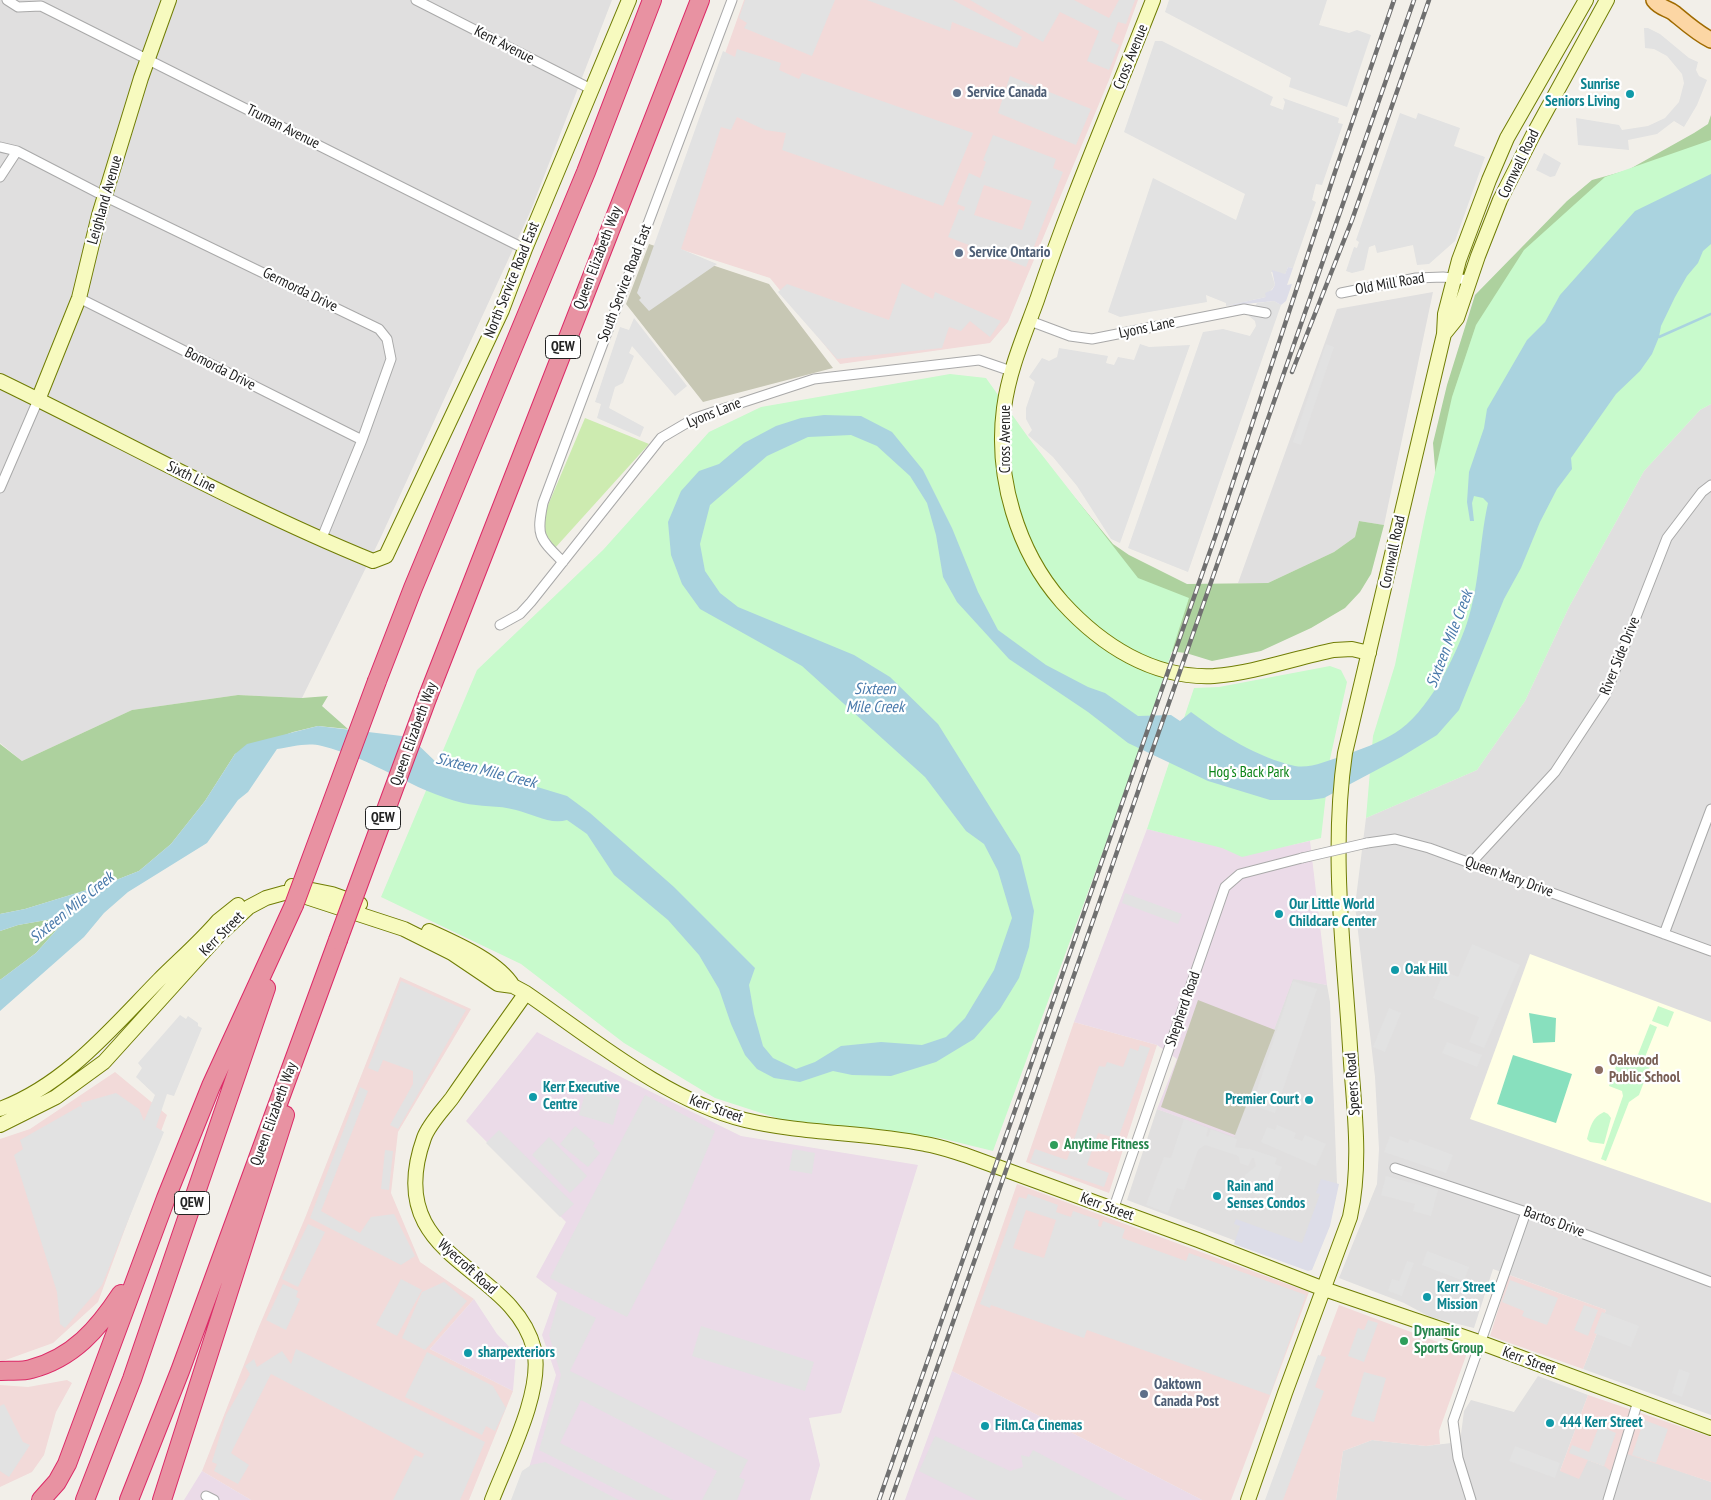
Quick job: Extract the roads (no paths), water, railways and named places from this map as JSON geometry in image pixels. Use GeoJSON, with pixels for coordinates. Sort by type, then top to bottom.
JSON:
{"type":"FeatureCollection","features":[{"type":"Feature","properties":{"kind":"highway","name":"QEW"},"geometry":{"type":"LineString","coordinates":[[86,1500],[132,1379],[294,905],[377,681],[413,588],[586,172],[652,0]]}},
{"type":"Feature","properties":{"kind":"highway","name":"Queen Elizabeth Way"},"geometry":{"type":"LineString","coordinates":[[130,1500],[180,1371],[428,696],[700,0]]}},
{"type":"Feature","properties":{"kind":"highway"},"geometry":{"type":"LineString","coordinates":[[41,1500],[57,1482],[67,1464],[140,1264],[211,1086],[294,905]]}},
{"type":"Feature","properties":{"kind":"highway"},"geometry":{"type":"LineString","coordinates":[[162,1500],[278,1141],[313,1008]]}},
{"type":"Feature","properties":{"kind":"highway"},"geometry":{"type":"LineString","coordinates":[[0,1371],[30,1370],[66,1355],[104,1321],[128,1278],[140,1264]]}},
{"type":"Feature","properties":{"kind":"main road","name":"Leighland Avenue"},"geometry":{"type":"LineString","coordinates":[[38,400],[79,298],[106,196],[148,60],[169,0]]}},
{"type":"Feature","properties":{"kind":"main road","name":"North Service Road East"},"geometry":{"type":"LineString","coordinates":[[386,556],[502,310],[525,249],[628,0]]}},
{"type":"Feature","properties":{"kind":"main road","name":"Cross Avenue"},"geometry":{"type":"LineString","coordinates":[[1153,0],[1052,253],[1030,321],[1011,371],[1003,409],[1003,465],[1008,495],[1028,552],[1044,579],[1075,616],[1109,645],[1128,656],[1176,673],[1196,676],[1226,674],[1340,649],[1369,653]]}},
{"type":"Feature","properties":{"kind":"main road","name":"Cornwall Road"},"geometry":{"type":"LineString","coordinates":[[1369,653],[1410,470],[1444,334],[1444,314],[1454,278],[1489,180],[1512,128],[1586,0]]}},
{"type":"Feature","properties":{"kind":"main road"},"geometry":{"type":"LineString","coordinates":[[1654,0],[1661,8],[1672,6],[1684,24],[1711,40]]}},
{"type":"Feature","properties":{"kind":"main road","name":"Cornwall Road"},"geometry":{"type":"LineString","coordinates":[[1444,334],[1457,318],[1500,200],[1533,135],[1608,3]]}},
{"type":"Feature","properties":{"kind":"main road"},"geometry":{"type":"LineString","coordinates":[[1512,128],[1533,135]]}},
{"type":"Feature","properties":{"kind":"main road","name":"Sixth Line"},"geometry":{"type":"LineString","coordinates":[[0,381],[164,464],[321,540],[373,561],[386,556]]}},
{"type":"Feature","properties":{"kind":"main road","name":"Speers Road"},"geometry":{"type":"LineString","coordinates":[[1248,1500],[1284,1393],[1350,1217],[1356,1189],[1358,1163],[1340,900],[1338,828],[1345,753],[1369,653]]}},
{"type":"Feature","properties":{"kind":"main road","name":"Kerr Street"},"geometry":{"type":"LineString","coordinates":[[0,1109],[14,1104],[56,1079],[92,1048],[227,913],[252,895],[282,885],[304,887],[332,894],[380,910],[438,935],[459,945],[486,962],[508,977],[513,986]]}},
{"type":"Feature","properties":{"kind":"main road","name":"Kerr Street"},"geometry":{"type":"LineString","coordinates":[[0,1125],[56,1097],[104,1062],[235,918],[249,906],[266,898],[284,893],[297,894],[379,919],[430,941],[498,984],[513,986],[526,993],[646,1074],[686,1098],[743,1119],[785,1128],[927,1144],[966,1155],[1324,1289],[1479,1342],[1711,1428]]}},
{"type":"Feature","properties":{"kind":"main road","name":"Wyecroft Road"},"geometry":{"type":"LineString","coordinates":[[492,1500],[529,1408],[536,1372],[534,1350],[519,1315],[453,1258],[431,1235],[420,1209],[416,1186],[416,1167],[425,1136],[526,993]]}},
{"type":"Feature","properties":{"kind":"street","name":"Truman Avenue"},"geometry":{"type":"LineString","coordinates":[[7,0],[18,7],[39,3],[148,60],[525,249]]}},
{"type":"Feature","properties":{"kind":"street","name":"Kent Avenue"},"geometry":{"type":"LineString","coordinates":[[416,0],[591,89]]}},
{"type":"Feature","properties":{"kind":"street","name":"South Service Road East"},"geometry":{"type":"LineString","coordinates":[[563,562],[544,543],[538,526],[543,502],[732,0]]}},
{"type":"Feature","properties":{"kind":"street","name":"Germorda Drive"},"geometry":{"type":"LineString","coordinates":[[0,147],[17,151],[379,328],[387,339],[391,360],[362,440],[321,540]]}},
{"type":"Feature","properties":{"kind":"street"},"geometry":{"type":"LineString","coordinates":[[0,176],[17,151]]}},
{"type":"Feature","properties":{"kind":"street","name":"Old Mill Road"},"geometry":{"type":"LineString","coordinates":[[1342,294],[1416,278],[1470,280]]}},
{"type":"Feature","properties":{"kind":"street","name":"Bomorda Drive"},"geometry":{"type":"LineString","coordinates":[[79,298],[362,440]]}},
{"type":"Feature","properties":{"kind":"street","name":"Lyons Lane"},"geometry":{"type":"LineString","coordinates":[[1030,321],[1070,336],[1092,339],[1244,309],[1266,313]]}},
{"type":"Feature","properties":{"kind":"street","name":"Lyons Lane"},"geometry":{"type":"LineString","coordinates":[[500,625],[520,614],[661,438],[695,418],[814,379],[979,360],[1011,371]]}},
{"type":"Feature","properties":{"kind":"street"},"geometry":{"type":"LineString","coordinates":[[0,488],[38,400]]}},
{"type":"Feature","properties":{"kind":"street","name":"River Side Drive"},"geometry":{"type":"LineString","coordinates":[[1471,863],[1555,772],[1605,696],[1667,538],[1702,492],[1711,485]]}},
{"type":"Feature","properties":{"kind":"street"},"geometry":{"type":"LineString","coordinates":[[1664,934],[1711,809]]}},
{"type":"Feature","properties":{"kind":"street","name":"Queen Mary Drive"},"geometry":{"type":"LineString","coordinates":[[1302,858],[1384,839],[1401,840],[1471,863],[1711,952]]}},
{"type":"Feature","properties":{"kind":"street","name":"Shepherd Road"},"geometry":{"type":"LineString","coordinates":[[1113,1210],[1225,887],[1240,874],[1302,858]]}},
{"type":"Feature","properties":{"kind":"street","name":"Bartos Drive"},"geometry":{"type":"LineString","coordinates":[[1395,1168],[1526,1212],[1711,1282]]}},
{"type":"Feature","properties":{"kind":"street"},"geometry":{"type":"LineString","coordinates":[[1471,1500],[1458,1458],[1453,1421],[1479,1342],[1526,1212]]}},
{"type":"Feature","properties":{"kind":"street"},"geometry":{"type":"LineString","coordinates":[[1608,1500],[1638,1401]]}},
{"type":"Feature","properties":{"kind":"water","name":"Sixteen Mile Creek"},"geometry":{"type":"Polygon","coordinates":[[[1711,174],[1711,244],[1703,251],[1698,263],[1687,276],[1675,297],[1661,326],[1652,354],[1640,371],[1616,394],[1571,458],[1572,469],[1557,489],[1540,522],[1521,568],[1504,599],[1459,710],[1437,735],[1401,757],[1324,798],[1270,800],[1208,781],[1128,743],[1088,712],[1009,659],[957,602],[943,577],[936,535],[927,503],[910,476],[877,446],[851,435],[808,437],[767,456],[710,505],[700,544],[705,571],[720,593],[738,607],[854,655],[890,677],[938,724],[1020,855],[1034,911],[1029,947],[1019,978],[1000,1009],[974,1039],[936,1062],[891,1076],[852,1075],[833,1071],[800,1082],[774,1078],[757,1069],[745,1055],[731,1024],[719,989],[699,955],[668,920],[614,875],[587,834],[567,820],[548,820],[509,808],[469,804],[445,798],[358,758],[340,751],[311,744],[277,749],[248,792],[238,800],[207,843],[128,892],[104,913],[84,937],[0,1011],[0,980],[36,953],[69,916],[18,925],[0,931],[0,914],[25,909],[106,884],[139,871],[171,844],[205,801],[235,754],[247,744],[318,726],[410,737],[438,764],[467,773],[501,776],[567,796],[590,813],[674,887],[755,968],[749,985],[754,1014],[763,1046],[773,1058],[796,1069],[815,1062],[841,1046],[881,1042],[922,1045],[946,1037],[965,1018],[994,970],[1012,918],[998,871],[984,844],[966,831],[925,777],[802,666],[700,609],[682,584],[671,555],[668,522],[681,491],[699,471],[719,464],[744,443],[776,426],[801,418],[824,415],[861,416],[892,432],[923,470],[952,528],[978,592],[998,630],[1046,665],[1088,687],[1105,693],[1138,716],[1171,715],[1180,721],[1191,712],[1227,737],[1267,757],[1301,767],[1326,762],[1376,743],[1407,724],[1429,699],[1455,652],[1471,608],[1488,503],[1483,498],[1474,496],[1472,503],[1474,521],[1470,521],[1467,502],[1469,472],[1484,428],[1487,409],[1527,340],[1545,322],[1560,295],[1635,211],[1711,174]]]}},
{"type":"Feature","properties":{"kind":"waterway"},"geometry":{"type":"LineString","coordinates":[[1659,337],[1711,314]]}},
{"type":"Feature","properties":{"kind":"railway"},"geometry":{"type":"LineString","coordinates":[[879,1500],[1215,537],[1335,172],[1394,0]]}},
{"type":"Feature","properties":{"kind":"railway"},"geometry":{"type":"LineString","coordinates":[[891,1500],[1414,0]]}},
{"type":"Feature","properties":{"kind":"railway"},"geometry":{"type":"LineString","coordinates":[[1292,372],[1352,220],[1429,0]]}},
{"type":"Feature","properties":{"kind":"place","name":"Service Canada"},"geometry":{"type":"Point","coordinates":[957,93]}},
{"type":"Feature","properties":{"kind":"place","name":"Sunrise Seniors Living"},"geometry":{"type":"Point","coordinates":[1630,94]}},
{"type":"Feature","properties":{"kind":"place","name":"Service Ontario"},"geometry":{"type":"Point","coordinates":[959,253]}},
{"type":"Feature","properties":{"kind":"place","name":"Our Little World Childcare Center"},"geometry":{"type":"Point","coordinates":[1279,914]}},
{"type":"Feature","properties":{"kind":"place","name":"Oak Hill"},"geometry":{"type":"Point","coordinates":[1395,970]}},
{"type":"Feature","properties":{"kind":"place","name":"Oakwood Public School"},"geometry":{"type":"Point","coordinates":[1599,1070]}},
{"type":"Feature","properties":{"kind":"place","name":"Kerr Executive Centre"},"geometry":{"type":"Point","coordinates":[533,1097]}},
{"type":"Feature","properties":{"kind":"place","name":"Premier Court"},"geometry":{"type":"Point","coordinates":[1309,1100]}},
{"type":"Feature","properties":{"kind":"place","name":"Anytime Fitness"},"geometry":{"type":"Point","coordinates":[1054,1145]}},
{"type":"Feature","properties":{"kind":"place","name":"Rain and Senses Condos"},"geometry":{"type":"Point","coordinates":[1217,1196]}},
{"type":"Feature","properties":{"kind":"place","name":"Kerr Street Mission"},"geometry":{"type":"Point","coordinates":[1427,1297]}},
{"type":"Feature","properties":{"kind":"place","name":"Dynamic Sports Group"},"geometry":{"type":"Point","coordinates":[1404,1341]}},
{"type":"Feature","properties":{"kind":"place","name":"sharpexteriors"},"geometry":{"type":"Point","coordinates":[468,1353]}},
{"type":"Feature","properties":{"kind":"place","name":"Oaktown Canada Post"},"geometry":{"type":"Point","coordinates":[1144,1394]}},
{"type":"Feature","properties":{"kind":"place","name":"444 Kerr Street"},"geometry":{"type":"Point","coordinates":[1550,1423]}},
{"type":"Feature","properties":{"kind":"place","name":"Film.Ca Cinemas"},"geometry":{"type":"Point","coordinates":[985,1426]}},
{"type":"Feature","properties":{"kind":"park label","name":"Hog's Back Park"},"geometry":{"type":"Point","coordinates":[1249,773]}}]}
